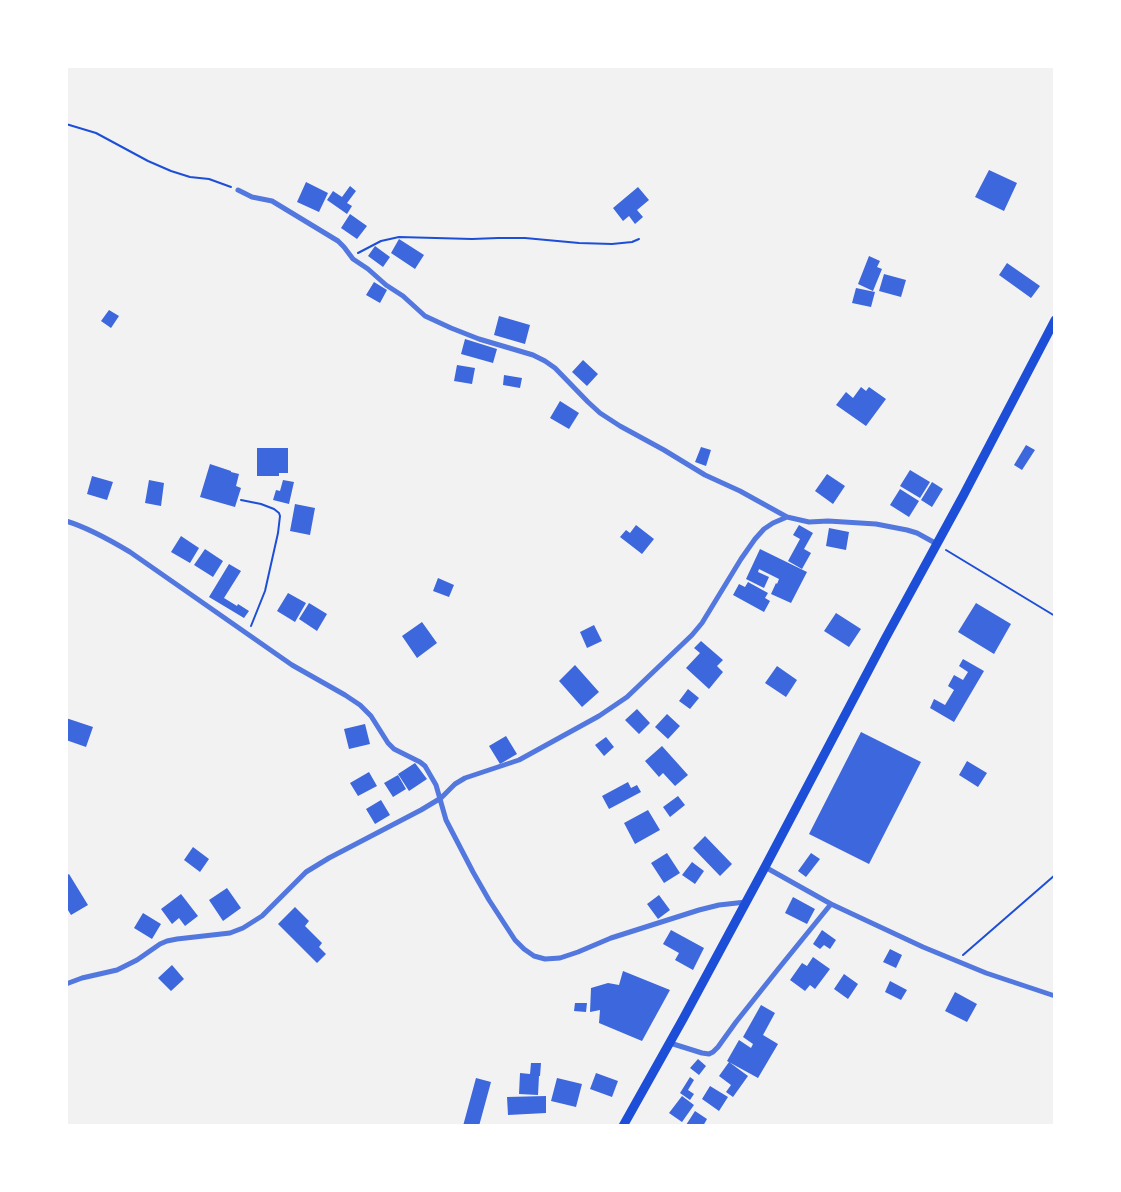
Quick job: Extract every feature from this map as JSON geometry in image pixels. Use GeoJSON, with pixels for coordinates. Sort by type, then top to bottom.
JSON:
{"type":"FeatureCollection","features":[{"type":"Feature","properties":{"kind":"main road"},"geometry":{"type":"LineString","coordinates":[[623,1126],[765,867],[1055,320]]}},
{"type":"Feature","properties":{"kind":"street"},"geometry":{"type":"LineString","coordinates":[[238,190],[252,197],[272,201],[338,241],[351,257],[403,296],[425,316],[479,339],[533,355],[545,361],[555,368],[600,412],[620,426],[705,475],[740,491],[787,517],[809,522],[834,521],[876,524],[917,533],[937,544]]}},
{"type":"Feature","properties":{"kind":"street"},"geometry":{"type":"LineString","coordinates":[[66,984],[82,978],[117,970],[137,960],[166,941],[230,933],[243,928],[262,916],[306,872],[329,858],[421,810],[465,778],[508,764],[528,755],[599,716],[627,697],[692,635],[702,623],[741,559],[764,529],[773,522],[787,517]]}},
{"type":"Feature","properties":{"kind":"street"},"geometry":{"type":"LineString","coordinates":[[66,521],[107,538],[130,552],[292,665],[360,705],[371,716],[394,749],[425,766],[436,785],[446,820],[454,837],[489,900],[516,940],[534,956],[545,959],[560,958],[611,938],[699,910],[719,905],[746,902]]}},
{"type":"Feature","properties":{"kind":"street"},"geometry":{"type":"LineString","coordinates":[[765,867],[831,904],[923,947],[986,973],[1055,996]]}},
{"type":"Feature","properties":{"kind":"street"},"geometry":{"type":"LineString","coordinates":[[670,1043],[702,1053],[709,1054],[713,1052],[831,904]]}},
{"type":"Feature","properties":{"kind":"path"},"geometry":{"type":"LineString","coordinates":[[66,124],[96,133],[171,171],[190,177],[209,179],[238,190]]}},
{"type":"Feature","properties":{"kind":"path"},"geometry":{"type":"LineString","coordinates":[[351,257],[381,240],[399,236],[464,239],[525,238],[612,244],[632,242],[639,239]]}},
{"type":"Feature","properties":{"kind":"path"},"geometry":{"type":"LineString","coordinates":[[241,500],[274,509],[280,516],[265,591],[248,634]]}},
{"type":"Feature","properties":{"kind":"path"},"geometry":{"type":"LineString","coordinates":[[937,544],[1055,616]]}},
{"type":"Feature","properties":{"kind":"path"},"geometry":{"type":"LineString","coordinates":[[957,961],[1055,874]]}},
{"type":"Feature","properties":{"kind":"building"},"geometry":{"type":"Polygon","coordinates":[[[989,170],[1017,183],[1004,211],[975,197],[989,170]]]}},
{"type":"Feature","properties":{"kind":"building"},"geometry":{"type":"Polygon","coordinates":[[[306,182],[328,193],[319,212],[297,202],[306,182]]]}},
{"type":"Feature","properties":{"kind":"building"},"geometry":{"type":"Polygon","coordinates":[[[350,186],[356,191],[347,203],[352,206],[347,214],[327,200],[333,191],[342,197],[350,186]]]}},
{"type":"Feature","properties":{"kind":"building"},"geometry":{"type":"Polygon","coordinates":[[[638,187],[649,200],[637,210],[643,217],[635,224],[629,216],[623,221],[613,208],[638,187]]]}},
{"type":"Feature","properties":{"kind":"building"},"geometry":{"type":"Polygon","coordinates":[[[350,214],[367,226],[357,239],[341,228],[350,214]]]}},
{"type":"Feature","properties":{"kind":"building"},"geometry":{"type":"Polygon","coordinates":[[[399,239],[424,255],[415,269],[391,253],[399,239]]]}},
{"type":"Feature","properties":{"kind":"building"},"geometry":{"type":"Polygon","coordinates":[[[375,246],[390,257],[383,267],[368,256],[375,246]]]}},
{"type":"Feature","properties":{"kind":"building"},"geometry":{"type":"Polygon","coordinates":[[[869,256],[880,261],[877,267],[882,269],[873,291],[858,284],[869,256]]]}},
{"type":"Feature","properties":{"kind":"building"},"geometry":{"type":"Polygon","coordinates":[[[1007,263],[1040,286],[1031,298],[999,275],[1007,263]]]}},
{"type":"Feature","properties":{"kind":"building"},"geometry":{"type":"Polygon","coordinates":[[[884,274],[906,280],[901,297],[879,291],[884,274]]]}},
{"type":"Feature","properties":{"kind":"building"},"geometry":{"type":"Polygon","coordinates":[[[374,282],[387,290],[380,303],[366,295],[374,282]]]}},
{"type":"Feature","properties":{"kind":"building"},"geometry":{"type":"Polygon","coordinates":[[[856,288],[875,292],[871,307],[852,303],[856,288]]]}},
{"type":"Feature","properties":{"kind":"building"},"geometry":{"type":"Polygon","coordinates":[[[109,310],[119,316],[111,328],[101,321],[109,310]]]}},
{"type":"Feature","properties":{"kind":"building"},"geometry":{"type":"Polygon","coordinates":[[[499,316],[530,325],[525,344],[494,335],[499,316]]]}},
{"type":"Feature","properties":{"kind":"building"},"geometry":{"type":"Polygon","coordinates":[[[465,339],[497,349],[493,363],[461,354],[465,339]]]}},
{"type":"Feature","properties":{"kind":"building"},"geometry":{"type":"Polygon","coordinates":[[[583,360],[598,374],[587,386],[572,372],[583,360]]]}},
{"type":"Feature","properties":{"kind":"building"},"geometry":{"type":"Polygon","coordinates":[[[457,365],[475,368],[472,384],[454,381],[457,365]]]}},
{"type":"Feature","properties":{"kind":"building"},"geometry":{"type":"Polygon","coordinates":[[[504,375],[522,378],[520,388],[503,385],[504,375]]]}},
{"type":"Feature","properties":{"kind":"building"},"geometry":{"type":"Polygon","coordinates":[[[861,387],[866,391],[869,387],[886,399],[866,426],[836,405],[846,392],[853,398],[861,387]]]}},
{"type":"Feature","properties":{"kind":"building"},"geometry":{"type":"Polygon","coordinates":[[[560,401],[579,413],[569,429],[550,418],[560,401]]]}},
{"type":"Feature","properties":{"kind":"building"},"geometry":{"type":"Polygon","coordinates":[[[1026,445],[1035,450],[1022,470],[1014,465],[1026,445]]]}},
{"type":"Feature","properties":{"kind":"building"},"geometry":{"type":"Polygon","coordinates":[[[701,447],[711,450],[706,466],[695,462],[701,447]]]}},
{"type":"Feature","properties":{"kind":"building"},"geometry":{"type":"Polygon","coordinates":[[[257,448],[288,448],[288,473],[279,473],[279,476],[257,476],[257,448]]]}},
{"type":"Feature","properties":{"kind":"building"},"geometry":{"type":"Polygon","coordinates":[[[210,464],[239,474],[236,486],[241,488],[235,507],[200,497],[210,464]]]}},
{"type":"Feature","properties":{"kind":"building"},"geometry":{"type":"Polygon","coordinates":[[[910,470],[930,482],[920,498],[900,486],[910,470]]]}},
{"type":"Feature","properties":{"kind":"building"},"geometry":{"type":"Polygon","coordinates":[[[827,474],[845,486],[833,504],[815,491],[827,474]]]}},
{"type":"Feature","properties":{"kind":"building"},"geometry":{"type":"Polygon","coordinates":[[[92,476],[113,482],[107,500],[87,494],[92,476]]]}},
{"type":"Feature","properties":{"kind":"building"},"geometry":{"type":"Polygon","coordinates":[[[149,480],[164,483],[161,506],[145,503],[149,480]]]}},
{"type":"Feature","properties":{"kind":"building"},"geometry":{"type":"Polygon","coordinates":[[[283,480],[294,482],[289,504],[273,500],[276,490],[280,491],[283,480]]]}},
{"type":"Feature","properties":{"kind":"building"},"geometry":{"type":"Polygon","coordinates":[[[932,482],[943,489],[932,507],[921,500],[932,482]]]}},
{"type":"Feature","properties":{"kind":"building"},"geometry":{"type":"Polygon","coordinates":[[[900,489],[919,501],[909,517],[890,505],[900,489]]]}},
{"type":"Feature","properties":{"kind":"building"},"geometry":{"type":"Polygon","coordinates":[[[295,504],[315,508],[310,535],[290,531],[295,504]]]}},
{"type":"Feature","properties":{"kind":"building"},"geometry":{"type":"Polygon","coordinates":[[[636,525],[654,539],[642,554],[620,537],[626,530],[630,533],[636,525]]]}},
{"type":"Feature","properties":{"kind":"building"},"geometry":{"type":"Polygon","coordinates":[[[799,525],[813,533],[804,549],[811,553],[802,569],[788,561],[800,539],[793,535],[799,525]]]}},
{"type":"Feature","properties":{"kind":"building"},"geometry":{"type":"Polygon","coordinates":[[[829,528],[849,532],[846,550],[826,546],[829,528]]]}},
{"type":"Feature","properties":{"kind":"building"},"geometry":{"type":"Polygon","coordinates":[[[181,536],[199,548],[190,563],[171,552],[181,536]]]}},
{"type":"Feature","properties":{"kind":"building"},"geometry":{"type":"Polygon","coordinates":[[[205,549],[223,561],[213,577],[194,565],[205,549]]]}},
{"type":"Feature","properties":{"kind":"building"},"geometry":{"type":"Polygon","coordinates":[[[760,549],[807,572],[791,603],[771,594],[779,579],[759,569],[758,572],[769,577],[764,588],[746,579],[760,549]]]}},
{"type":"Feature","properties":{"kind":"building"},"geometry":{"type":"Polygon","coordinates":[[[229,564],[241,571],[224,598],[249,611],[244,618],[209,597],[229,564]]]}},
{"type":"Feature","properties":{"kind":"building"},"geometry":{"type":"Polygon","coordinates":[[[438,578],[454,585],[449,597],[433,591],[438,578]]]}},
{"type":"Feature","properties":{"kind":"building"},"geometry":{"type":"Polygon","coordinates":[[[748,582],[768,593],[765,598],[770,601],[764,612],[733,595],[739,584],[745,587],[748,582]]]}},
{"type":"Feature","properties":{"kind":"building"},"geometry":{"type":"Polygon","coordinates":[[[288,593],[306,603],[295,622],[277,611],[288,593]]]}},
{"type":"Feature","properties":{"kind":"building"},"geometry":{"type":"Polygon","coordinates":[[[309,603],[327,614],[317,631],[299,619],[309,603]]]}},
{"type":"Feature","properties":{"kind":"building"},"geometry":{"type":"Polygon","coordinates":[[[976,603],[1011,624],[994,654],[958,632],[976,603]]]}},
{"type":"Feature","properties":{"kind":"building"},"geometry":{"type":"Polygon","coordinates":[[[836,613],[861,629],[849,647],[824,631],[836,613]]]}},
{"type":"Feature","properties":{"kind":"building"},"geometry":{"type":"Polygon","coordinates":[[[422,622],[437,643],[417,658],[402,636],[422,622]]]}},
{"type":"Feature","properties":{"kind":"building"},"geometry":{"type":"Polygon","coordinates":[[[594,625],[602,641],[587,648],[580,632],[594,625]]]}},
{"type":"Feature","properties":{"kind":"building"},"geometry":{"type":"Polygon","coordinates":[[[701,641],[723,660],[717,666],[723,672],[709,689],[686,668],[700,653],[694,648],[701,641]]]}},
{"type":"Feature","properties":{"kind":"building"},"geometry":{"type":"Polygon","coordinates":[[[963,659],[984,671],[954,722],[930,708],[934,699],[945,705],[954,690],[948,686],[954,675],[963,680],[968,672],[959,666],[963,659]]]}},
{"type":"Feature","properties":{"kind":"building"},"geometry":{"type":"Polygon","coordinates":[[[575,665],[599,692],[582,707],[559,681],[575,665]]]}},
{"type":"Feature","properties":{"kind":"building"},"geometry":{"type":"Polygon","coordinates":[[[777,666],[797,680],[786,697],[765,683],[777,666]]]}},
{"type":"Feature","properties":{"kind":"building"},"geometry":{"type":"Polygon","coordinates":[[[688,689],[699,698],[690,709],[679,701],[688,689]]]}},
{"type":"Feature","properties":{"kind":"building"},"geometry":{"type":"Polygon","coordinates":[[[637,709],[650,723],[639,734],[625,720],[637,709]]]}},
{"type":"Feature","properties":{"kind":"building"},"geometry":{"type":"Polygon","coordinates":[[[667,714],[680,726],[668,739],[655,727],[667,714]]]}},
{"type":"Feature","properties":{"kind":"building"},"geometry":{"type":"Polygon","coordinates":[[[66,718],[93,727],[86,747],[66,740],[66,718]]]}},
{"type":"Feature","properties":{"kind":"building"},"geometry":{"type":"Polygon","coordinates":[[[365,724],[370,744],[349,749],[344,729],[365,724]]]}},
{"type":"Feature","properties":{"kind":"building"},"geometry":{"type":"Polygon","coordinates":[[[861,732],[921,762],[869,864],[809,834],[861,732]]]}},
{"type":"Feature","properties":{"kind":"building"},"geometry":{"type":"Polygon","coordinates":[[[506,736],[517,754],[500,764],[489,746],[506,736]]]}},
{"type":"Feature","properties":{"kind":"building"},"geometry":{"type":"Polygon","coordinates":[[[606,737],[614,747],[604,756],[595,745],[606,737]]]}},
{"type":"Feature","properties":{"kind":"building"},"geometry":{"type":"Polygon","coordinates":[[[662,746],[688,775],[675,786],[663,773],[659,777],[645,761],[662,746]]]}},
{"type":"Feature","properties":{"kind":"building"},"geometry":{"type":"Polygon","coordinates":[[[967,761],[987,773],[978,787],[959,775],[967,761]]]}},
{"type":"Feature","properties":{"kind":"building"},"geometry":{"type":"Polygon","coordinates":[[[415,763],[427,779],[409,791],[398,774],[415,763]]]}},
{"type":"Feature","properties":{"kind":"building"},"geometry":{"type":"Polygon","coordinates":[[[369,772],[377,786],[358,796],[350,783],[369,772]]]}},
{"type":"Feature","properties":{"kind":"building"},"geometry":{"type":"Polygon","coordinates":[[[398,775],[406,789],[393,797],[384,783],[398,775]]]}},
{"type":"Feature","properties":{"kind":"building"},"geometry":{"type":"Polygon","coordinates":[[[628,782],[631,788],[637,785],[641,792],[609,809],[602,796],[628,782]]]}},
{"type":"Feature","properties":{"kind":"building"},"geometry":{"type":"Polygon","coordinates":[[[678,796],[685,805],[670,817],[663,807],[678,796]]]}},
{"type":"Feature","properties":{"kind":"building"},"geometry":{"type":"Polygon","coordinates":[[[381,800],[390,815],[375,824],[366,809],[381,800]]]}},
{"type":"Feature","properties":{"kind":"building"},"geometry":{"type":"Polygon","coordinates":[[[648,810],[660,830],[635,844],[624,823],[648,810]]]}},
{"type":"Feature","properties":{"kind":"building"},"geometry":{"type":"Polygon","coordinates":[[[705,836],[732,864],[720,876],[693,848],[705,836]]]}},
{"type":"Feature","properties":{"kind":"building"},"geometry":{"type":"Polygon","coordinates":[[[193,847],[209,859],[200,872],[184,860],[193,847]]]}},
{"type":"Feature","properties":{"kind":"building"},"geometry":{"type":"Polygon","coordinates":[[[667,853],[680,873],[664,883],[651,863],[667,853]]]}},
{"type":"Feature","properties":{"kind":"building"},"geometry":{"type":"Polygon","coordinates":[[[811,853],[820,859],[806,877],[798,871],[811,853]]]}},
{"type":"Feature","properties":{"kind":"building"},"geometry":{"type":"Polygon","coordinates":[[[692,862],[704,871],[695,884],[682,875],[692,862]]]}},
{"type":"Feature","properties":{"kind":"building"},"geometry":{"type":"Polygon","coordinates":[[[69,874],[88,905],[71,915],[66,907],[66,876],[69,874]]]}},
{"type":"Feature","properties":{"kind":"building"},"geometry":{"type":"Polygon","coordinates":[[[227,888],[241,908],[223,921],[209,900],[227,888]]]}},
{"type":"Feature","properties":{"kind":"building"},"geometry":{"type":"Polygon","coordinates":[[[181,894],[198,916],[185,926],[179,918],[172,924],[161,909],[181,894]]]}},
{"type":"Feature","properties":{"kind":"building"},"geometry":{"type":"Polygon","coordinates":[[[659,895],[670,910],[658,919],[647,904],[659,895]]]}},
{"type":"Feature","properties":{"kind":"building"},"geometry":{"type":"Polygon","coordinates":[[[793,897],[815,909],[807,924],[785,913],[793,897]]]}},
{"type":"Feature","properties":{"kind":"building"},"geometry":{"type":"Polygon","coordinates":[[[295,907],[309,921],[305,926],[322,943],[319,947],[326,954],[317,963],[278,924],[295,907]]]}},
{"type":"Feature","properties":{"kind":"building"},"geometry":{"type":"Polygon","coordinates":[[[143,913],[161,924],[152,939],[134,928],[143,913]]]}},
{"type":"Feature","properties":{"kind":"building"},"geometry":{"type":"Polygon","coordinates":[[[671,930],[704,948],[693,970],[675,960],[679,953],[663,944],[671,930]]]}},
{"type":"Feature","properties":{"kind":"building"},"geometry":{"type":"Polygon","coordinates":[[[822,930],[836,940],[830,949],[824,945],[820,949],[813,944],[822,930]]]}},
{"type":"Feature","properties":{"kind":"building"},"geometry":{"type":"Polygon","coordinates":[[[890,949],[902,955],[896,968],[883,962],[890,949]]]}},
{"type":"Feature","properties":{"kind":"building"},"geometry":{"type":"Polygon","coordinates":[[[813,957],[830,969],[815,989],[810,985],[805,991],[790,980],[802,963],[807,966],[813,957]]]}},
{"type":"Feature","properties":{"kind":"building"},"geometry":{"type":"Polygon","coordinates":[[[172,965],[184,979],[171,991],[158,978],[172,965]]]}},
{"type":"Feature","properties":{"kind":"building"},"geometry":{"type":"Polygon","coordinates":[[[623,971],[670,990],[642,1041],[599,1023],[600,1010],[590,1012],[591,988],[608,983],[619,985],[623,971]]]}},
{"type":"Feature","properties":{"kind":"building"},"geometry":{"type":"Polygon","coordinates":[[[844,974],[858,984],[848,999],[834,989],[844,974]]]}},
{"type":"Feature","properties":{"kind":"building"},"geometry":{"type":"Polygon","coordinates":[[[890,981],[907,990],[901,1000],[885,992],[890,981]]]}},
{"type":"Feature","properties":{"kind":"building"},"geometry":{"type":"Polygon","coordinates":[[[955,992],[977,1004],[967,1022],[945,1011],[955,992]]]}},
{"type":"Feature","properties":{"kind":"building"},"geometry":{"type":"Polygon","coordinates":[[[575,1003],[587,1003],[586,1012],[574,1011],[575,1003]]]}},
{"type":"Feature","properties":{"kind":"building"},"geometry":{"type":"Polygon","coordinates":[[[761,1005],[775,1013],[763,1035],[778,1044],[758,1078],[727,1061],[739,1040],[751,1048],[753,1044],[743,1037],[761,1005]]]}},
{"type":"Feature","properties":{"kind":"building"},"geometry":{"type":"Polygon","coordinates":[[[698,1059],[706,1066],[699,1075],[690,1068],[698,1059]]]}},
{"type":"Feature","properties":{"kind":"building"},"geometry":{"type":"Polygon","coordinates":[[[729,1062],[748,1076],[733,1097],[726,1092],[731,1085],[719,1076],[729,1062]]]}},
{"type":"Feature","properties":{"kind":"building"},"geometry":{"type":"Polygon","coordinates":[[[531,1063],[541,1063],[538,1095],[519,1094],[520,1073],[530,1074],[531,1063]]]}},
{"type":"Feature","properties":{"kind":"building"},"geometry":{"type":"Polygon","coordinates":[[[596,1073],[618,1081],[612,1097],[590,1089],[596,1073]]]}},
{"type":"Feature","properties":{"kind":"building"},"geometry":{"type":"Polygon","coordinates":[[[690,1077],[694,1080],[688,1090],[694,1094],[690,1100],[680,1093],[690,1077]]]}},
{"type":"Feature","properties":{"kind":"building"},"geometry":{"type":"Polygon","coordinates":[[[476,1078],[491,1082],[479,1126],[463,1126],[476,1078]]]}},
{"type":"Feature","properties":{"kind":"building"},"geometry":{"type":"Polygon","coordinates":[[[557,1078],[582,1084],[576,1107],[551,1101],[557,1078]]]}},
{"type":"Feature","properties":{"kind":"building"},"geometry":{"type":"Polygon","coordinates":[[[710,1086],[728,1097],[719,1111],[702,1099],[710,1086]]]}},
{"type":"Feature","properties":{"kind":"building"},"geometry":{"type":"Polygon","coordinates":[[[546,1096],[546,1113],[508,1115],[507,1097],[546,1096]]]}},
{"type":"Feature","properties":{"kind":"building"},"geometry":{"type":"Polygon","coordinates":[[[682,1096],[694,1105],[682,1122],[669,1113],[682,1096]]]}},
{"type":"Feature","properties":{"kind":"building"},"geometry":{"type":"Polygon","coordinates":[[[695,1111],[707,1119],[703,1126],[686,1125],[695,1111]]]}}]}
